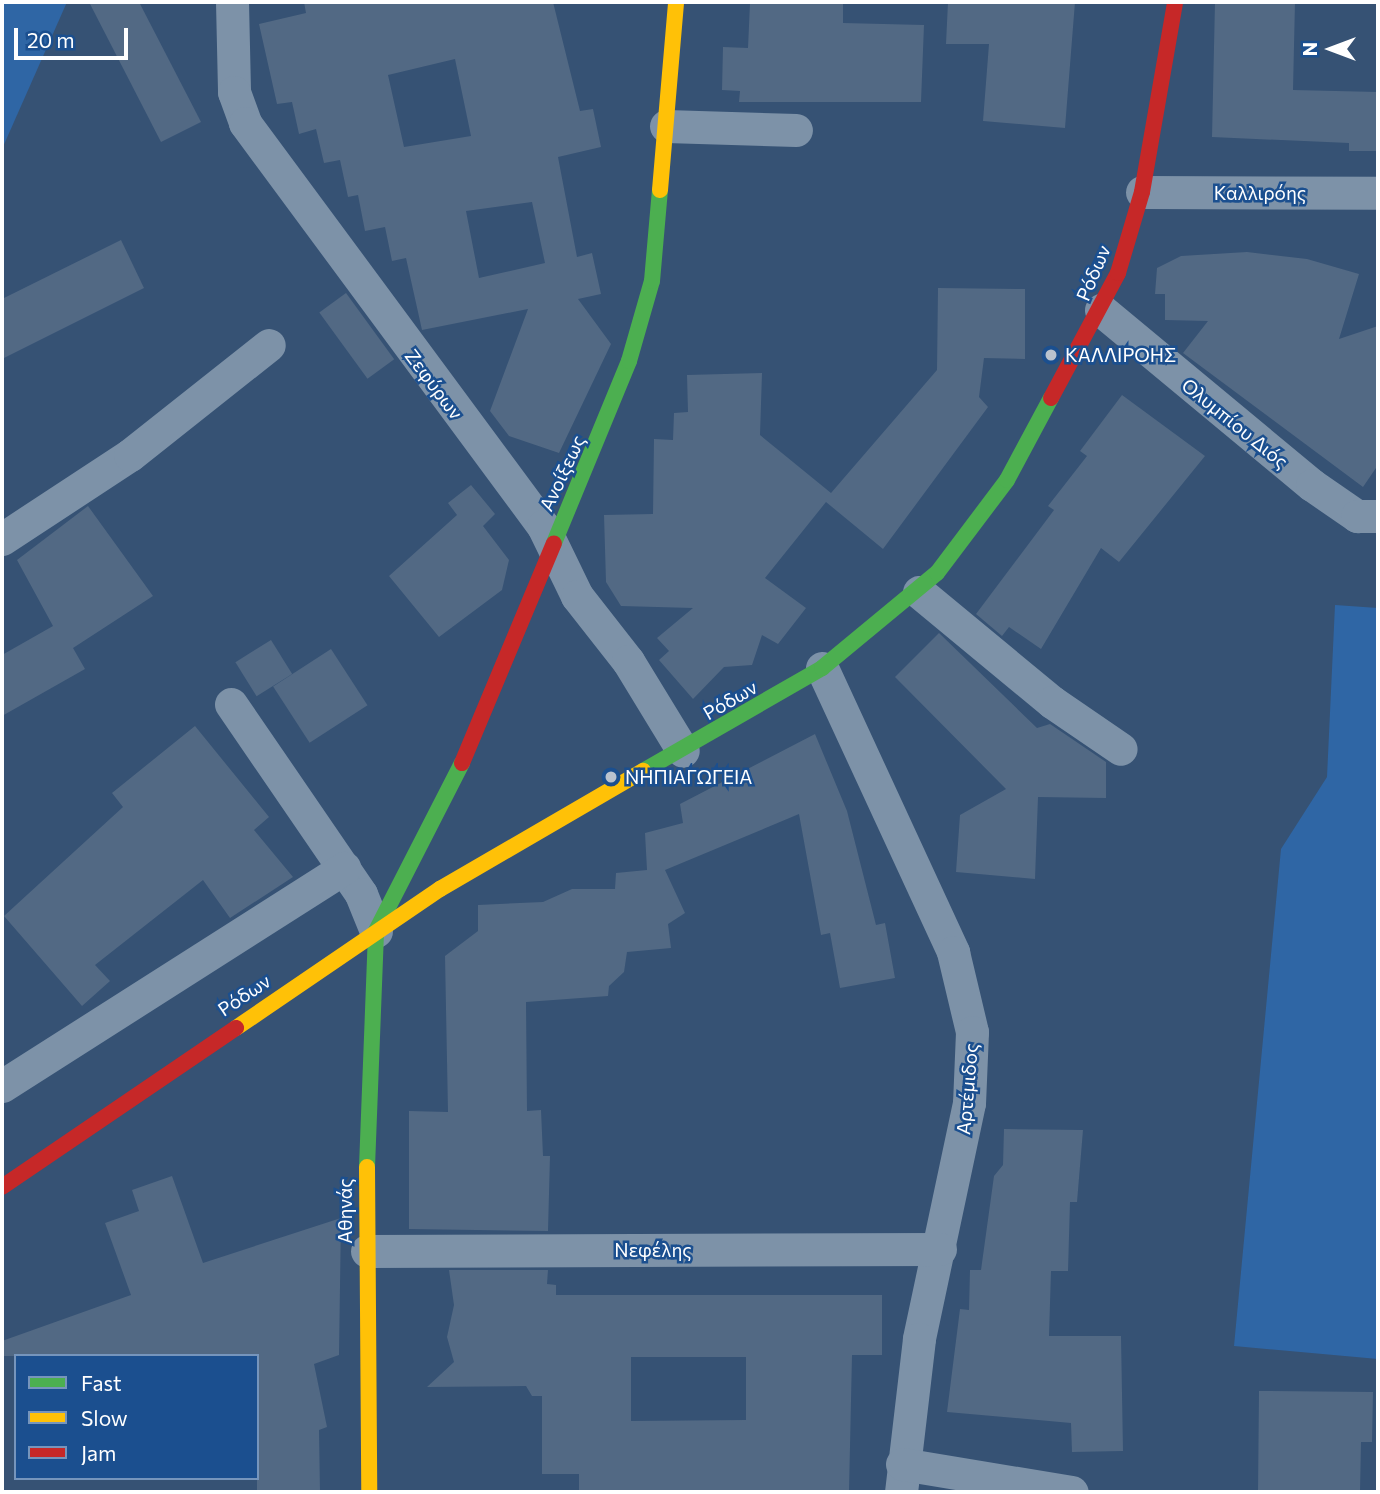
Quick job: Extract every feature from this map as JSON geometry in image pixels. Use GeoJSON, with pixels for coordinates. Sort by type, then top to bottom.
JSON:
{"type":"FeatureCollection","features":[{"type":"Feature","properties":{"kind":"street","name":"Ζεφύρων"},"geometry":{"type":"LineString","coordinates":[[232,2],[234,92],[245,123],[553,544],[577,596],[628,661],[683,751]]}},
{"type":"Feature","properties":{"kind":"street","name":"Ανοίξεως"},"geometry":{"type":"LineString","coordinates":[[376,931],[473,743],[553,544],[614,406],[652,281],[676,2]]}},
{"type":"Feature","properties":{"kind":"street","name":"Ρόδων"},"geometry":{"type":"LineString","coordinates":[[2,1187],[376,931],[822,668],[919,592],[1001,490],[1101,310],[1142,192],[1175,2]]}},
{"type":"Feature","properties":{"kind":"street"},"geometry":{"type":"LineString","coordinates":[[666,126],[796,130]]}},
{"type":"Feature","properties":{"kind":"street","name":"Καλλιρόης"},"geometry":{"type":"LineString","coordinates":[[1142,192],[1378,193]]}},
{"type":"Feature","properties":{"kind":"street","name":"Ολυμπίου Διός"},"geometry":{"type":"LineString","coordinates":[[1101,310],[1322,493],[1357,516],[1378,516]]}},
{"type":"Feature","properties":{"kind":"street"},"geometry":{"type":"LineString","coordinates":[[2,539],[130,455],[269,345]]}},
{"type":"Feature","properties":{"kind":"street"},"geometry":{"type":"LineString","coordinates":[[919,592],[1052,702],[1121,749]]}},
{"type":"Feature","properties":{"kind":"street","name":"Αρτέμιδος"},"geometry":{"type":"LineString","coordinates":[[822,668],[870,761],[965,992],[972,1084],[919,1339],[901,1478]]}},
{"type":"Feature","properties":{"kind":"street"},"geometry":{"type":"LineString","coordinates":[[231,704],[344,868],[376,931]]}},
{"type":"Feature","properties":{"kind":"street"},"geometry":{"type":"LineString","coordinates":[[2,1086],[344,868]]}},
{"type":"Feature","properties":{"kind":"street","name":"Αθηνάς"},"geometry":{"type":"LineString","coordinates":[[369,1492],[366,1065],[376,931]]}},
{"type":"Feature","properties":{"kind":"street","name":"Νεφέλης"},"geometry":{"type":"LineString","coordinates":[[366,1251],[940,1248]]}},
{"type":"Feature","properties":{"kind":"street"},"geometry":{"type":"LineString","coordinates":[[901,1478],[1072,1492]]}},
{"type":"Feature","properties":{"kind":"shaded area"},"geometry":{"type":"Polygon","coordinates":[[[2,2],[67,2],[2,149],[2,2]]]}},
{"type":"Feature","properties":{"kind":"shaded area"},"geometry":{"type":"Polygon","coordinates":[[[1335,605],[1378,608],[1378,1359],[1234,1346],[1281,849],[1327,777],[1335,605]]]}},
{"type":"Feature","properties":{"kind":"building"},"geometry":{"type":"Polygon","coordinates":[[[89,2],[139,2],[201,122],[161,142],[89,2]]]}},
{"type":"Feature","properties":{"kind":"building"},"geometry":{"type":"Polygon","coordinates":[[[304,2],[553,2],[580,111],[593,109],[601,147],[558,157],[577,257],[592,253],[601,294],[578,299],[611,344],[559,453],[509,436],[490,411],[528,309],[422,330],[406,258],[392,261],[385,227],[365,231],[358,195],[348,197],[340,160],[324,163],[316,129],[299,134],[292,102],[277,104],[259,24],[306,13],[304,2]],[[455,59],[388,75],[404,147],[471,136],[455,59]],[[532,202],[466,211],[479,278],[545,263],[532,202]]]}},
{"type":"Feature","properties":{"kind":"building"},"geometry":{"type":"Polygon","coordinates":[[[843,2],[843,23],[924,25],[921,102],[739,102],[740,91],[722,90],[723,47],[748,48],[750,3],[843,2]]]}},
{"type":"Feature","properties":{"kind":"building"},"geometry":{"type":"Polygon","coordinates":[[[948,2],[1075,2],[1065,128],[983,121],[989,44],[946,44],[948,2]]]}},
{"type":"Feature","properties":{"kind":"building"},"geometry":{"type":"Polygon","coordinates":[[[1215,2],[1295,2],[1293,90],[1378,92],[1378,151],[1349,151],[1349,143],[1212,137],[1215,2]]]}},
{"type":"Feature","properties":{"kind":"building"},"geometry":{"type":"Polygon","coordinates":[[[121,240],[144,288],[2,359],[2,299],[121,240]]]}},
{"type":"Feature","properties":{"kind":"building"},"geometry":{"type":"Polygon","coordinates":[[[1247,252],[1307,259],[1359,274],[1339,339],[1378,326],[1378,465],[1363,487],[1183,353],[1208,321],[1165,320],[1165,294],[1155,294],[1157,268],[1181,256],[1247,252]]]}},
{"type":"Feature","properties":{"kind":"building"},"geometry":{"type":"Polygon","coordinates":[[[938,288],[1025,289],[1025,359],[984,358],[979,397],[988,407],[883,549],[826,502],[765,578],[806,608],[778,644],[762,635],[752,665],[724,667],[693,699],[659,660],[669,651],[657,638],[693,608],[621,606],[606,582],[604,515],[653,514],[654,439],[673,440],[674,413],[688,412],[687,375],[762,373],[760,435],[831,493],[937,370],[938,288]]]}},
{"type":"Feature","properties":{"kind":"building"},"geometry":{"type":"Polygon","coordinates":[[[346,293],[394,359],[368,379],[319,312],[346,293]]]}},
{"type":"Feature","properties":{"kind":"building"},"geometry":{"type":"Polygon","coordinates":[[[1122,395],[1205,456],[1119,562],[1101,548],[1041,649],[1009,627],[1002,636],[976,614],[1054,510],[1048,506],[1087,456],[1080,451],[1122,395]]]}},
{"type":"Feature","properties":{"kind":"building"},"geometry":{"type":"Polygon","coordinates":[[[471,485],[495,514],[483,526],[509,560],[502,590],[439,637],[389,576],[457,515],[448,503],[471,485]]]}},
{"type":"Feature","properties":{"kind":"building"},"geometry":{"type":"Polygon","coordinates":[[[88,506],[153,596],[73,648],[85,669],[2,716],[2,655],[53,626],[17,560],[88,506]]]}},
{"type":"Feature","properties":{"kind":"building"},"geometry":{"type":"Polygon","coordinates":[[[939,633],[1037,728],[1050,724],[1106,762],[1106,798],[1038,797],[1035,879],[956,872],[960,815],[1006,789],[895,677],[939,633]]]}},
{"type":"Feature","properties":{"kind":"building"},"geometry":{"type":"Polygon","coordinates":[[[271,640],[292,674],[257,696],[235,662],[271,640]]]}},
{"type":"Feature","properties":{"kind":"building"},"geometry":{"type":"Polygon","coordinates":[[[331,649],[367,705],[310,743],[273,687],[331,649]]]}},
{"type":"Feature","properties":{"kind":"building"},"geometry":{"type":"Polygon","coordinates":[[[195,726],[269,817],[254,830],[293,877],[230,918],[203,880],[95,965],[110,981],[82,1006],[4,916],[123,807],[112,793],[195,726]]]}},
{"type":"Feature","properties":{"kind":"building"},"geometry":{"type":"Polygon","coordinates":[[[815,734],[847,811],[876,925],[885,923],[895,978],[840,988],[830,933],[821,935],[799,814],[665,870],[685,913],[668,924],[671,948],[627,952],[624,972],[609,986],[608,996],[526,1002],[527,1111],[541,1110],[543,1156],[550,1156],[548,1231],[409,1229],[409,1111],[448,1112],[445,956],[478,931],[478,905],[543,902],[572,889],[615,889],[616,873],[647,870],[645,833],[683,823],[680,804],[815,734]]]}},
{"type":"Feature","properties":{"kind":"building"},"geometry":{"type":"Polygon","coordinates":[[[1004,1129],[1083,1130],[1077,1202],[1070,1202],[1068,1271],[1051,1271],[1049,1336],[1121,1336],[1123,1451],[1072,1452],[1071,1423],[947,1412],[960,1309],[969,1310],[970,1270],[981,1270],[994,1176],[1003,1165],[1004,1129]]]}},
{"type":"Feature","properties":{"kind":"building"},"geometry":{"type":"Polygon","coordinates":[[[172,1176],[203,1263],[341,1218],[339,1355],[314,1364],[327,1427],[319,1430],[320,1492],[257,1492],[259,1354],[2,1356],[2,1341],[131,1295],[105,1223],[139,1211],[132,1190],[172,1176]]]}},
{"type":"Feature","properties":{"kind":"building"},"geometry":{"type":"Polygon","coordinates":[[[449,1270],[548,1270],[547,1284],[556,1285],[556,1295],[882,1295],[882,1355],[852,1355],[849,1492],[579,1492],[579,1474],[542,1474],[542,1396],[532,1396],[526,1386],[427,1387],[454,1362],[447,1337],[454,1305],[449,1270]],[[631,1357],[631,1421],[746,1420],[746,1357],[631,1357]]]}},
{"type":"Feature","properties":{"kind":"building"},"geometry":{"type":"Polygon","coordinates":[[[1259,1391],[1373,1392],[1372,1442],[1361,1442],[1360,1492],[1258,1492],[1259,1391]]]}},
{"type":"Feature","properties":{"kind":"traffic: fast"},"geometry":{"type":"LineString","coordinates":[[554,543],[629,361],[652,281],[660,190]]}},
{"type":"Feature","properties":{"kind":"traffic: fast"},"geometry":{"type":"LineString","coordinates":[[643,771],[822,668],[937,573],[1007,480],[1051,398]]}},
{"type":"Feature","properties":{"kind":"traffic: fast"},"geometry":{"type":"LineString","coordinates":[[367,1167],[376,931],[462,763]]}},
{"type":"Feature","properties":{"kind":"traffic: slow"},"geometry":{"type":"LineString","coordinates":[[660,190],[676,2]]}},
{"type":"Feature","properties":{"kind":"traffic: slow"},"geometry":{"type":"LineString","coordinates":[[236,1028],[440,889],[643,771]]}},
{"type":"Feature","properties":{"kind":"traffic: slow"},"geometry":{"type":"LineString","coordinates":[[367,1167],[369,1492]]}},
{"type":"Feature","properties":{"kind":"traffic: jam"},"geometry":{"type":"LineString","coordinates":[[1051,398],[1118,273],[1142,192],[1175,2]]}},
{"type":"Feature","properties":{"kind":"traffic: jam"},"geometry":{"type":"LineString","coordinates":[[462,763],[554,543]]}},
{"type":"Feature","properties":{"kind":"traffic: jam"},"geometry":{"type":"LineString","coordinates":[[2,1187],[236,1028]]}},
{"type":"Feature","properties":{"kind":"place","name":"ΚΑΛΛΙΡΟΗΣ"},"geometry":{"type":"Point","coordinates":[1051,355]}},
{"type":"Feature","properties":{"kind":"place","name":"ΝΗΠΙΑΓΩΓΕΙΑ"},"geometry":{"type":"Point","coordinates":[611,777]}}]}
